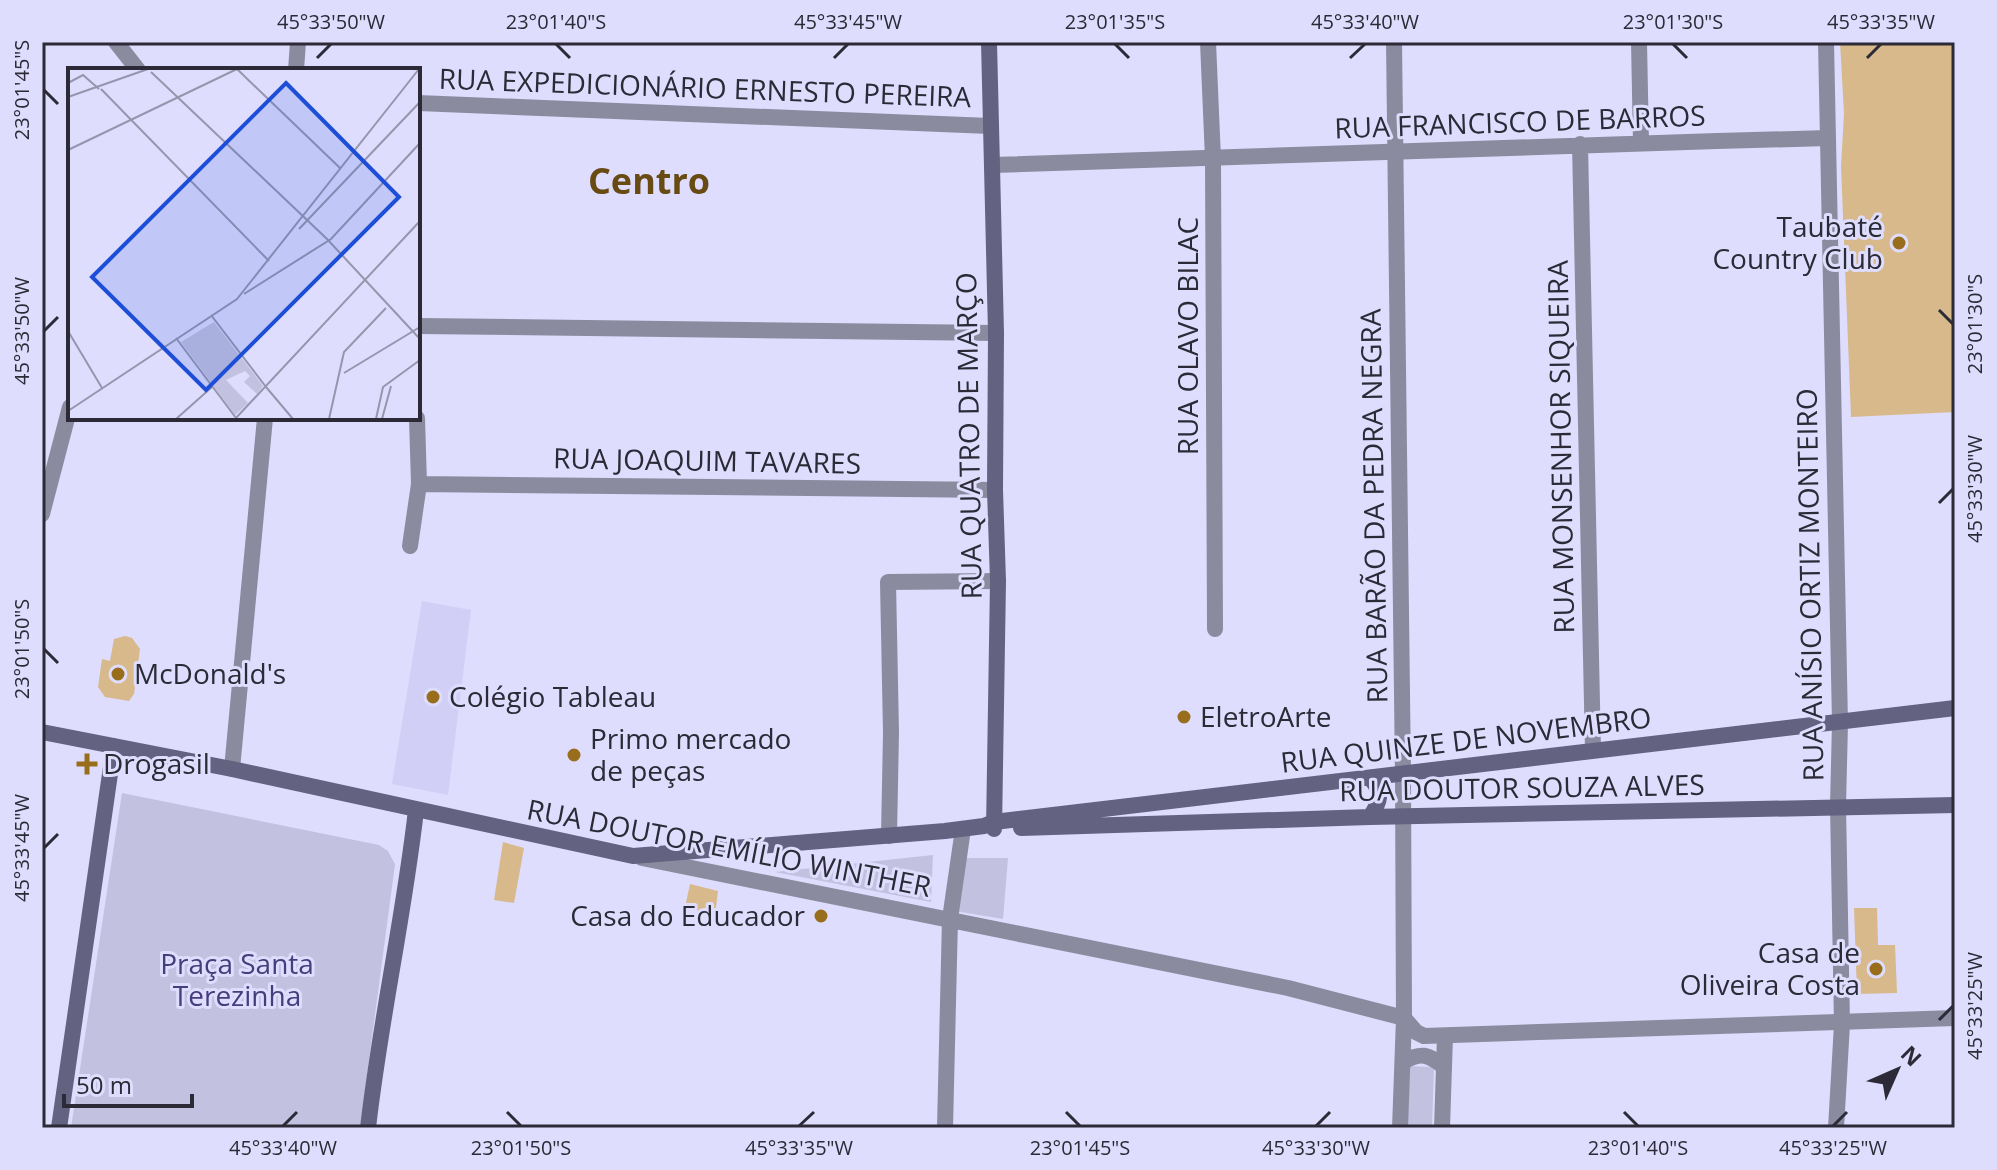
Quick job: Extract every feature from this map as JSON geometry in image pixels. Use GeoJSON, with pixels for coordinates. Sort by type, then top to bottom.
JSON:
{"type":"FeatureCollection","features":[{"type":"Feature","properties":{"kind":"main road","name":"RUA QUATRO DE MARÇO"},"geometry":{"type":"LineString","coordinates":[[989,42],[998,581],[991,826]]}},
{"type":"Feature","properties":{"kind":"main road","name":"RUA QUINZE DE NOVEMBRO"},"geometry":{"type":"LineString","coordinates":[[633,856],[991,826],[1955,708]]}},
{"type":"Feature","properties":{"kind":"main road","name":"RUA DOUTOR EMÍLIO WINTHER"},"geometry":{"type":"LineString","coordinates":[[42,732],[232,769],[633,856]]}},
{"type":"Feature","properties":{"kind":"main road"},"geometry":{"type":"LineString","coordinates":[[59,1128],[114,746]]}},
{"type":"Feature","properties":{"kind":"main road"},"geometry":{"type":"LineString","coordinates":[[1370,778],[1377,786],[1380,803],[1370,817]]}},
{"type":"Feature","properties":{"kind":"main road","name":"RUA DOUTOR SOUZA ALVES"},"geometry":{"type":"LineString","coordinates":[[991,826],[1955,805]]}},
{"type":"Feature","properties":{"kind":"main road"},"geometry":{"type":"LineString","coordinates":[[368,1128],[416,810]]}},
{"type":"Feature","properties":{"kind":"street"},"geometry":{"type":"LineString","coordinates":[[116,42],[136,68]]}},
{"type":"Feature","properties":{"kind":"street"},"geometry":{"type":"LineString","coordinates":[[296,68],[298,42]]}},
{"type":"Feature","properties":{"kind":"street","name":"RUA OLAVO BILAC"},"geometry":{"type":"LineString","coordinates":[[1208,42],[1213,159],[1215,629]]}},
{"type":"Feature","properties":{"kind":"street","name":"RUA BARÃO DA PEDRA NEGRA"},"geometry":{"type":"LineString","coordinates":[[1394,42],[1403,775],[1404,1018],[1400,1128]]}},
{"type":"Feature","properties":{"kind":"street"},"geometry":{"type":"LineString","coordinates":[[1639,42],[1641,143]]}},
{"type":"Feature","properties":{"kind":"street","name":"RUA ANÍSIO ORTIZ MONTEIRO"},"geometry":{"type":"LineString","coordinates":[[1826,42],[1840,723],[1838,806],[1842,1024],[1836,1128]]}},
{"type":"Feature","properties":{"kind":"street","name":"RUA EXPEDICIONÁRIO ERNESTO PEREIRA"},"geometry":{"type":"LineString","coordinates":[[420,103],[990,126]]}},
{"type":"Feature","properties":{"kind":"street","name":"RUA FRANCISCO DE BARROS"},"geometry":{"type":"LineString","coordinates":[[992,165],[1828,138]]}},
{"type":"Feature","properties":{"kind":"street","name":"RUA MONSENHOR SIQUEIRA"},"geometry":{"type":"LineString","coordinates":[[1580,144],[1593,750]]}},
{"type":"Feature","properties":{"kind":"street"},"geometry":{"type":"LineString","coordinates":[[420,326],[996,333]]}},
{"type":"Feature","properties":{"kind":"street"},"geometry":{"type":"LineString","coordinates":[[42,514],[49,456],[68,412]]}},
{"type":"Feature","properties":{"kind":"street"},"geometry":{"type":"LineString","coordinates":[[232,769],[265,420]]}},
{"type":"Feature","properties":{"kind":"street"},"geometry":{"type":"LineString","coordinates":[[410,546],[419,484],[417,420]]}},
{"type":"Feature","properties":{"kind":"street","name":"RUA JOAQUIM TAVARES"},"geometry":{"type":"LineString","coordinates":[[419,484],[995,490]]}},
{"type":"Feature","properties":{"kind":"street"},"geometry":{"type":"LineString","coordinates":[[889,836],[891,733],[888,582],[998,581]]}},
{"type":"Feature","properties":{"kind":"street"},"geometry":{"type":"LineString","coordinates":[[945,1128],[950,919],[963,829]]}},
{"type":"Feature","properties":{"kind":"street","name":"RUA DOUTOR EMÍLIO WINTHER"},"geometry":{"type":"LineString","coordinates":[[633,856],[1288,988],[1404,1018],[1424,1036],[1955,1018]]}},
{"type":"Feature","properties":{"kind":"street"},"geometry":{"type":"LineString","coordinates":[[1442,1128],[1445,1036]]}},
{"type":"Feature","properties":{"kind":"street"},"geometry":{"type":"LineString","coordinates":[[1403,1062],[1416,1055],[1429,1055],[1443,1066]]}},
{"type":"Feature","properties":{"kind":"shaded area","name":"Colégio Tableau"},"geometry":{"type":"Polygon","coordinates":[[[422,601],[471,610],[448,795],[392,784],[422,601]]]}},
{"type":"Feature","properties":{"kind":"green space","name":"Praça Santa Terezinha"},"geometry":{"type":"Polygon","coordinates":[[[122,793],[379,845],[388,851],[395,864],[360,1128],[71,1128],[122,793]]]}},
{"type":"Feature","properties":{"kind":"green space"},"geometry":{"type":"Polygon","coordinates":[[[933,855],[931,902],[775,872],[933,855]]]}},
{"type":"Feature","properties":{"kind":"green space"},"geometry":{"type":"Polygon","coordinates":[[[963,858],[1008,858],[1003,919],[955,911],[963,858]]]}},
{"type":"Feature","properties":{"kind":"green space"},"geometry":{"type":"Polygon","coordinates":[[[1407,1066],[1434,1067],[1432,1128],[1405,1128],[1407,1066]]]}},
{"type":"Feature","properties":{"kind":"building","name":"Taubaté Country Club"},"geometry":{"type":"Polygon","coordinates":[[[1840,42],[1955,42],[1955,412],[1851,417],[1841,166],[1844,114],[1840,42]]]}},
{"type":"Feature","properties":{"kind":"building","name":"McDonald's"},"geometry":{"type":"Polygon","coordinates":[[[132,638],[140,649],[134,694],[129,701],[105,697],[98,687],[102,659],[110,661],[114,639],[132,638]]]}},
{"type":"Feature","properties":{"kind":"building"},"geometry":{"type":"Polygon","coordinates":[[[503,842],[524,848],[514,903],[494,900],[503,842]]]}},
{"type":"Feature","properties":{"kind":"building"},"geometry":{"type":"Polygon","coordinates":[[[690,884],[718,891],[715,915],[685,907],[690,884]]]}},
{"type":"Feature","properties":{"kind":"building","name":"Casa de Oliveira Costa"},"geometry":{"type":"Polygon","coordinates":[[[1854,908],[1877,908],[1878,945],[1895,945],[1897,993],[1857,994],[1854,908]]]}},
{"type":"Feature","properties":{"kind":"place","name":"Taubaté Country Club"},"geometry":{"type":"Point","coordinates":[1899,243]}},
{"type":"Feature","properties":{"kind":"place","name":"McDonald's"},"geometry":{"type":"Point","coordinates":[118,674]}},
{"type":"Feature","properties":{"kind":"place","name":"Colégio Tableau"},"geometry":{"type":"Point","coordinates":[433,697]}},
{"type":"Feature","properties":{"kind":"place","name":"EletroArte"},"geometry":{"type":"Point","coordinates":[1184,717]}},
{"type":"Feature","properties":{"kind":"place","name":"Primo mercado de peças"},"geometry":{"type":"Point","coordinates":[574,755]}},
{"type":"Feature","properties":{"kind":"place","name":"Drogasil"},"geometry":{"type":"Point","coordinates":[87,764]}},
{"type":"Feature","properties":{"kind":"place","name":"Casa do Educador"},"geometry":{"type":"Point","coordinates":[821,916]}},
{"type":"Feature","properties":{"kind":"place","name":"Casa de Oliveira Costa"},"geometry":{"type":"Point","coordinates":[1876,969]}},
{"type":"Feature","properties":{"kind":"district","name":"Centro"},"geometry":{"type":"Point","coordinates":[649,181]}}]}
